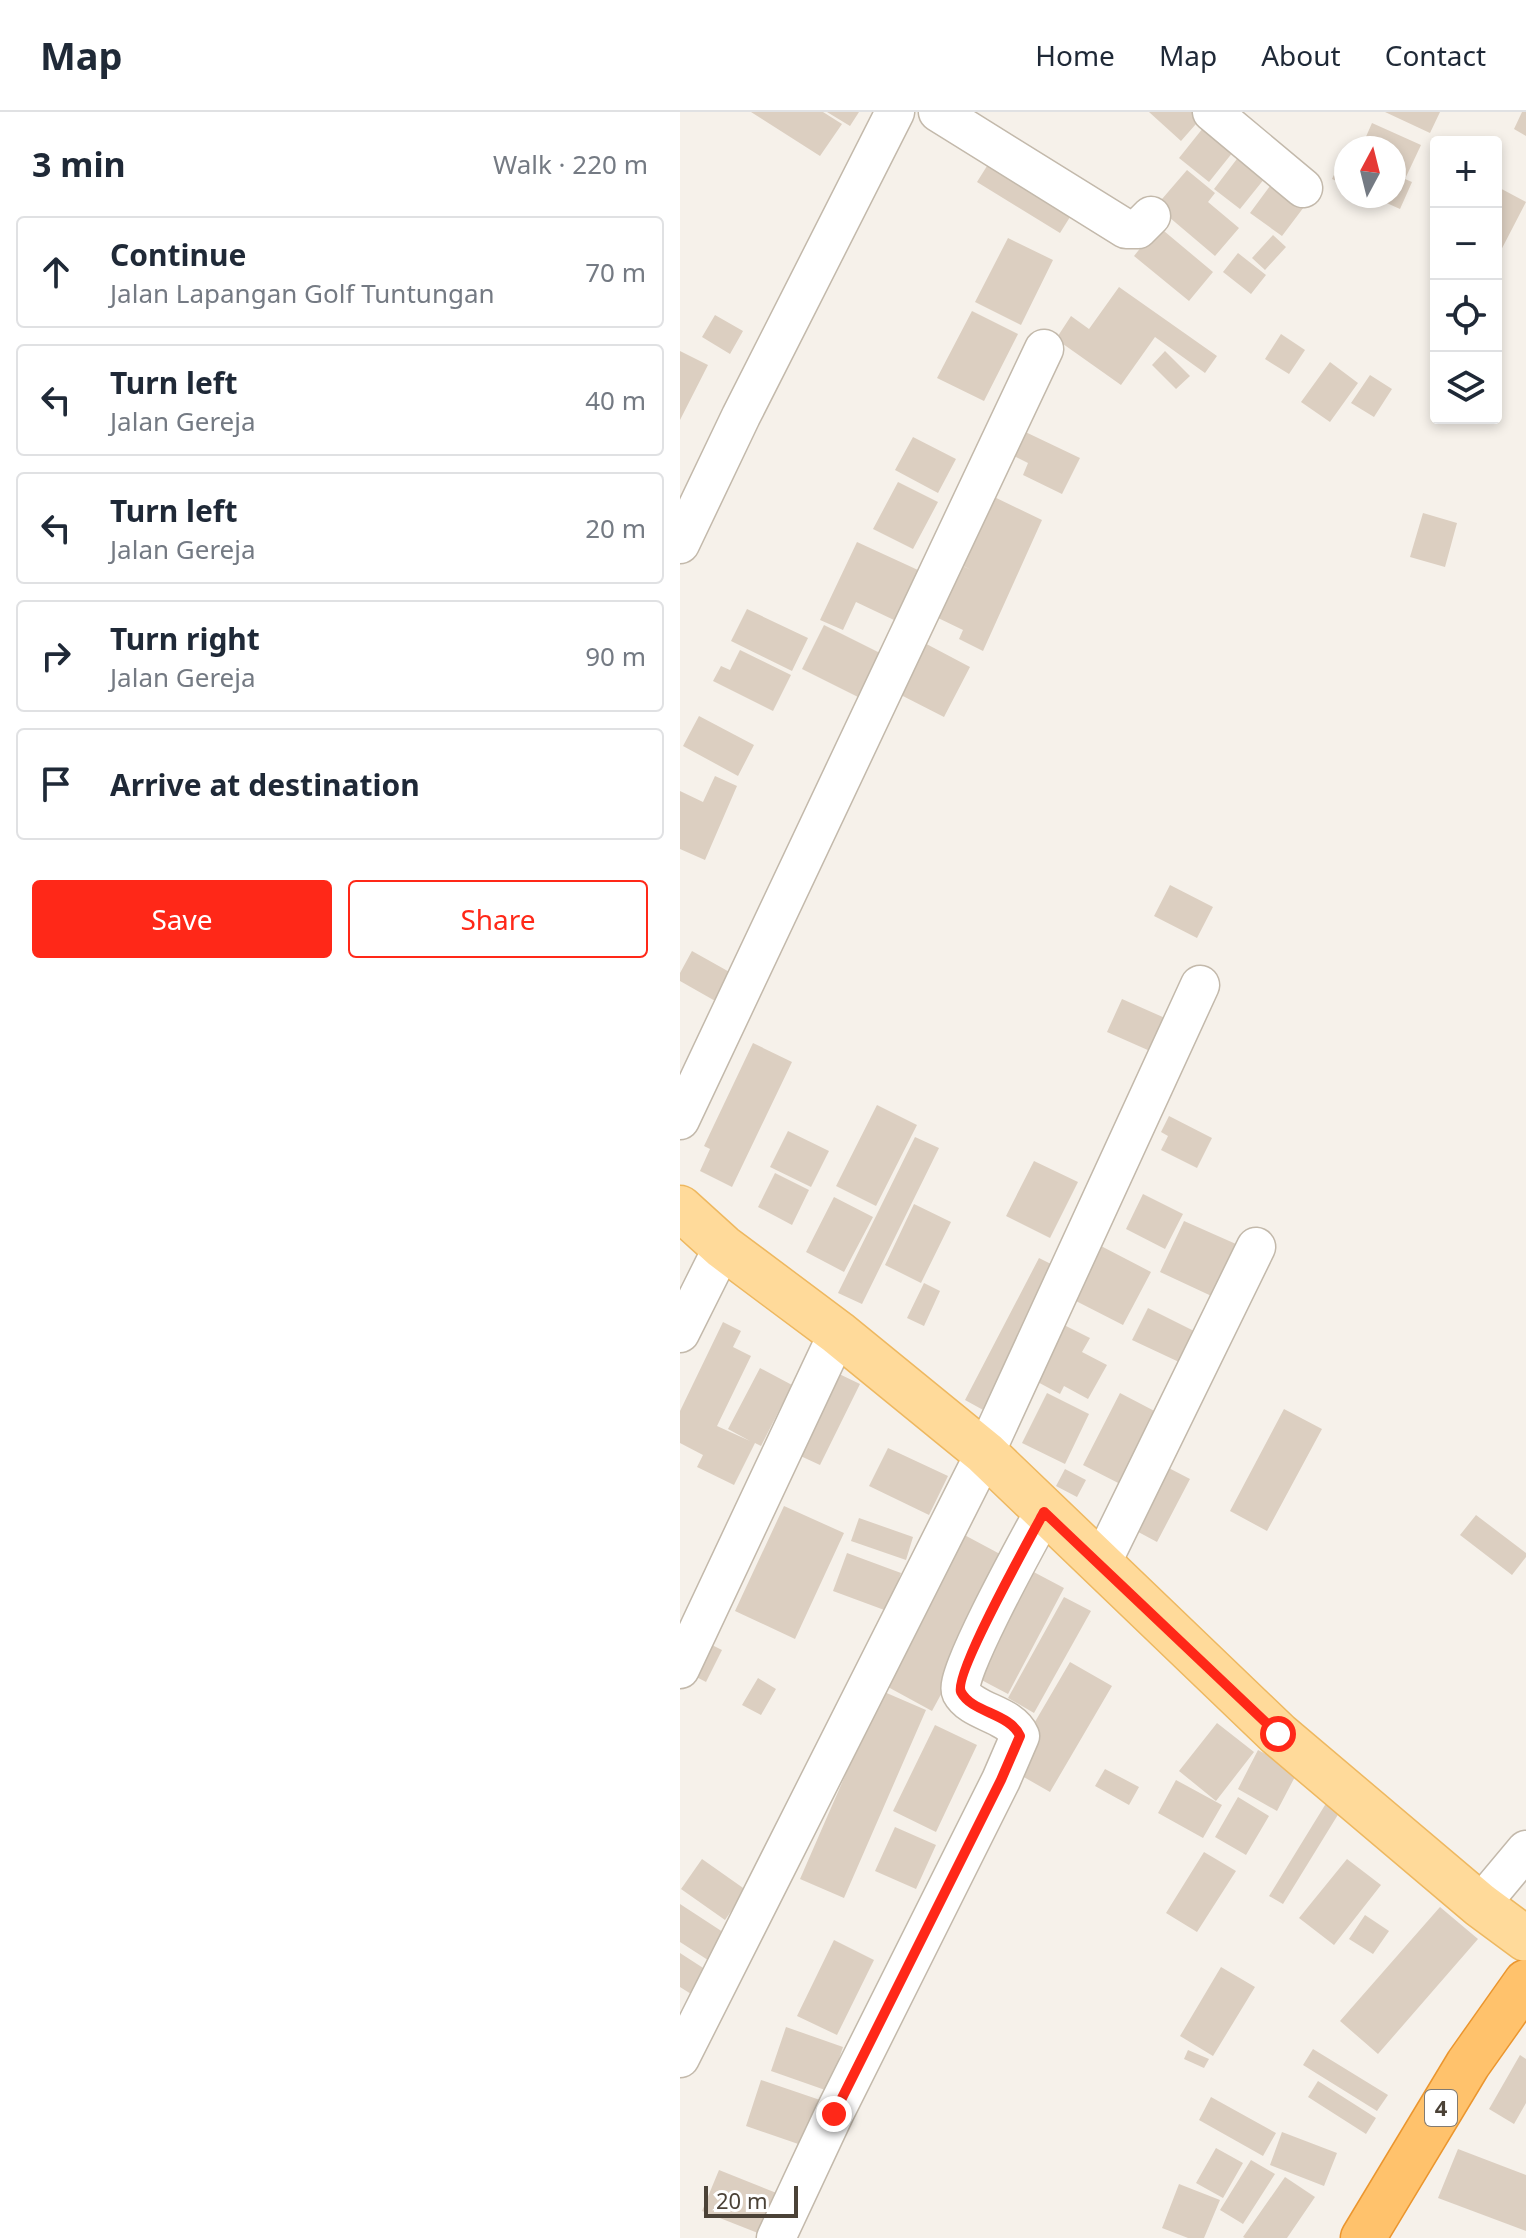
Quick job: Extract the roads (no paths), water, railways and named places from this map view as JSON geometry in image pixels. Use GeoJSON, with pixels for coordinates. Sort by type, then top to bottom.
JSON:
{"type":"FeatureCollection","features":[{"type":"Feature","properties":{"kind":"highway","name":"4"},"geometry":{"type":"LineString","coordinates":[[1363,2238],[1468,2064],[1526,1982]]}},
{"type":"Feature","properties":{"kind":"main road"},"geometry":{"type":"LineString","coordinates":[[680,1208],[723,1247],[838,1333],[985,1453],[1278,1734],[1480,1905],[1526,1939]]}},
{"type":"Feature","properties":{"kind":"street"},"geometry":{"type":"LineString","coordinates":[[680,544],[741,416],[895,112]]}},
{"type":"Feature","properties":{"kind":"street"},"geometry":{"type":"LineString","coordinates":[[938,112],[1126,229],[1138,229],[1151,216]]}},
{"type":"Feature","properties":{"kind":"street"},"geometry":{"type":"LineString","coordinates":[[1212,112],[1303,188]]}},
{"type":"Feature","properties":{"kind":"street"},"geometry":{"type":"LineString","coordinates":[[680,1120],[1044,349]]}},
{"type":"Feature","properties":{"kind":"street"},"geometry":{"type":"LineString","coordinates":[[680,2058],[985,1453],[1200,985]]}},
{"type":"Feature","properties":{"kind":"street"},"geometry":{"type":"LineString","coordinates":[[680,1333],[723,1247]]}},
{"type":"Feature","properties":{"kind":"street"},"geometry":{"type":"LineString","coordinates":[[1101,1564],[1256,1247]]}},
{"type":"Feature","properties":{"kind":"street"},"geometry":{"type":"LineString","coordinates":[[680,1669],[838,1333]]}},
{"type":"Feature","properties":{"kind":"street"},"geometry":{"type":"LineString","coordinates":[[776,2238],[840,2100],[1001,1780],[1016,1736],[961,1692],[960,1682],[976,1643],[1044,1512]]}},
{"type":"Feature","properties":{"kind":"street"},"geometry":{"type":"LineString","coordinates":[[1480,1905],[1526,1850]]}}]}
